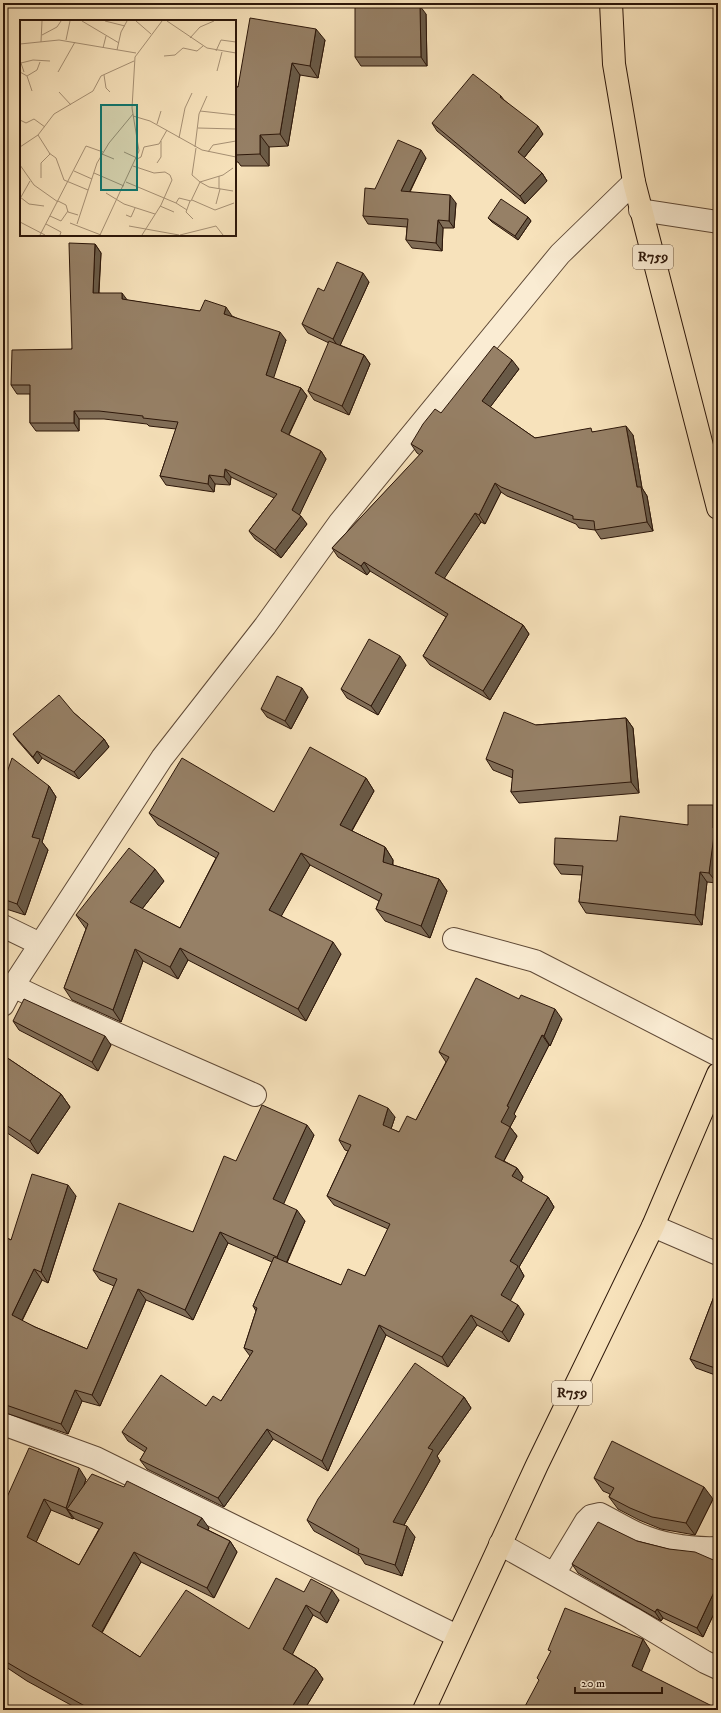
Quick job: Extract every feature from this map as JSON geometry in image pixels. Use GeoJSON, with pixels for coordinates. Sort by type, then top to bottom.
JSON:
{"type":"FeatureCollection","features":[{"type":"Feature","properties":{"kind":"main road","name":"R759"},"geometry":{"type":"LineString","coordinates":[[611,3],[614,64],[634,182],[718,508]]}},
{"type":"Feature","properties":{"kind":"main road","name":"R759"},"geometry":{"type":"LineString","coordinates":[[424,1710],[500,1544],[654,1226],[717,1077]]}},
{"type":"Feature","properties":{"kind":"street"},"geometry":{"type":"LineString","coordinates":[[255,1095],[90,1023],[8,995],[162,758],[265,626],[340,522],[560,254],[634,182]]}},
{"type":"Feature","properties":{"kind":"street"},"geometry":{"type":"LineString","coordinates":[[640,210],[718,222]]}},
{"type":"Feature","properties":{"kind":"street"},"geometry":{"type":"LineString","coordinates":[[3,926],[40,944]]}},
{"type":"Feature","properties":{"kind":"street"},"geometry":{"type":"LineString","coordinates":[[454,939],[534,961],[718,1055]]}},
{"type":"Feature","properties":{"kind":"street"},"geometry":{"type":"LineString","coordinates":[[654,1226],[718,1254]]}},
{"type":"Feature","properties":{"kind":"street"},"geometry":{"type":"LineString","coordinates":[[3,1424],[96,1458],[458,1636]]}},
{"type":"Feature","properties":{"kind":"street"},"geometry":{"type":"LineString","coordinates":[[554,1574],[586,1521],[591,1516],[600,1514],[640,1535],[696,1549],[718,1548]]}},
{"type":"Feature","properties":{"kind":"street"},"geometry":{"type":"LineString","coordinates":[[500,1544],[705,1662],[718,1668]]}},
{"type":"Feature","properties":{"kind":"building"},"geometry":{"type":"Polygon","coordinates":[[[355,6],[420,6],[421,57],[355,57],[355,6]]]}},
{"type":"Feature","properties":{"kind":"building"},"geometry":{"type":"Polygon","coordinates":[[[250,18],[316,29],[310,66],[292,63],[280,134],[260,135],[260,154],[236,155],[236,87],[238,87],[250,18]]]}},
{"type":"Feature","properties":{"kind":"building"},"geometry":{"type":"Polygon","coordinates":[[[473,74],[538,126],[518,152],[542,173],[520,196],[432,123],[473,74]]]}},
{"type":"Feature","properties":{"kind":"building"},"geometry":{"type":"Polygon","coordinates":[[[398,140],[421,150],[401,191],[450,195],[449,221],[438,220],[436,243],[406,240],[408,219],[363,216],[365,188],[375,189],[398,140]]]}},
{"type":"Feature","properties":{"kind":"building"},"geometry":{"type":"Polygon","coordinates":[[[501,199],[528,217],[515,236],[488,218],[501,199]]]}},
{"type":"Feature","properties":{"kind":"building"},"geometry":{"type":"Polygon","coordinates":[[[69,243],[95,244],[93,293],[122,293],[122,299],[200,311],[205,300],[226,307],[224,314],[280,332],[266,375],[301,388],[281,431],[321,451],[292,510],[301,516],[275,550],[249,531],[277,494],[225,469],[224,477],[209,475],[208,484],[160,476],[178,422],[99,411],[74,411],[74,423],[30,423],[30,385],[11,385],[12,350],[72,349],[69,243]]]}},
{"type":"Feature","properties":{"kind":"building"},"geometry":{"type":"Polygon","coordinates":[[[337,262],[363,273],[333,339],[302,324],[318,288],[324,291],[337,262]]]}},
{"type":"Feature","properties":{"kind":"building"},"geometry":{"type":"Polygon","coordinates":[[[329,341],[364,355],[342,406],[308,391],[329,341]]]}},
{"type":"Feature","properties":{"kind":"building"},"geometry":{"type":"Polygon","coordinates":[[[494,346],[512,360],[482,401],[535,438],[591,428],[592,432],[626,426],[637,487],[641,487],[647,522],[595,530],[594,521],[573,519],[573,516],[501,487],[495,483],[479,515],[475,513],[435,573],[523,625],[483,691],[423,656],[448,614],[364,562],[361,566],[332,548],[423,451],[411,444],[423,424],[435,409],[441,413],[494,346]]]}},
{"type":"Feature","properties":{"kind":"building"},"geometry":{"type":"Polygon","coordinates":[[[369,639],[400,656],[371,706],[341,689],[369,639]]]}},
{"type":"Feature","properties":{"kind":"building"},"geometry":{"type":"Polygon","coordinates":[[[277,676],[302,688],[285,721],[261,709],[277,676]]]}},
{"type":"Feature","properties":{"kind":"building"},"geometry":{"type":"Polygon","coordinates":[[[59,695],[74,713],[104,739],[74,772],[37,751],[33,757],[13,734],[59,695]]]}},
{"type":"Feature","properties":{"kind":"building"},"geometry":{"type":"Polygon","coordinates":[[[504,712],[536,725],[626,718],[631,782],[511,792],[513,770],[486,759],[504,712]]]}},
{"type":"Feature","properties":{"kind":"building"},"geometry":{"type":"Polygon","coordinates":[[[310,747],[366,778],[340,825],[385,847],[383,862],[439,879],[421,926],[376,909],[382,894],[301,853],[269,910],[333,942],[298,1009],[180,948],[170,967],[135,949],[113,1010],[64,988],[88,924],[76,915],[129,848],[155,869],[130,902],[180,928],[219,853],[149,813],[182,758],[274,812],[310,747]]]}},
{"type":"Feature","properties":{"kind":"building"},"geometry":{"type":"Polygon","coordinates":[[[12,758],[49,786],[32,837],[40,839],[17,904],[3,899],[3,784],[12,758]]]}},
{"type":"Feature","properties":{"kind":"building"},"geometry":{"type":"Polygon","coordinates":[[[688,805],[713,805],[713,828],[715,828],[709,873],[700,872],[695,915],[579,902],[583,866],[554,864],[555,838],[617,841],[620,816],[688,825],[688,805]]]}},
{"type":"Feature","properties":{"kind":"building"},"geometry":{"type":"Polygon","coordinates":[[[476,978],[519,999],[521,995],[555,1009],[544,1036],[542,1035],[507,1106],[509,1107],[501,1122],[510,1127],[495,1157],[517,1168],[512,1176],[548,1197],[510,1261],[518,1266],[501,1295],[518,1305],[502,1332],[471,1315],[442,1357],[379,1325],[322,1461],[267,1429],[218,1498],[140,1460],[147,1448],[122,1432],[161,1375],[206,1406],[213,1396],[221,1401],[253,1351],[244,1348],[257,1308],[253,1306],[274,1257],[341,1285],[348,1269],[365,1276],[390,1224],[327,1196],[351,1145],[339,1140],[359,1095],[388,1108],[383,1125],[399,1132],[407,1116],[416,1120],[449,1057],[439,1052],[476,978]]]}},
{"type":"Feature","properties":{"kind":"building"},"geometry":{"type":"Polygon","coordinates":[[[24,999],[105,1036],[92,1062],[13,1021],[24,999]]]}},
{"type":"Feature","properties":{"kind":"building"},"geometry":{"type":"Polygon","coordinates":[[[3,1055],[61,1094],[30,1141],[3,1123],[3,1055]]]}},
{"type":"Feature","properties":{"kind":"building"},"geometry":{"type":"Polygon","coordinates":[[[262,1105],[307,1125],[273,1199],[297,1210],[277,1257],[220,1232],[185,1310],[138,1289],[92,1395],[75,1390],[61,1424],[3,1404],[3,1236],[11,1240],[32,1174],[68,1185],[41,1272],[34,1269],[12,1315],[35,1327],[87,1349],[117,1279],[93,1270],[119,1203],[193,1232],[224,1156],[236,1161],[262,1105]]]}},
{"type":"Feature","properties":{"kind":"building"},"geometry":{"type":"Polygon","coordinates":[[[718,1286],[718,1361],[715,1368],[690,1359],[718,1286]]]}},
{"type":"Feature","properties":{"kind":"building"},"geometry":{"type":"Polygon","coordinates":[[[415,1363],[464,1397],[428,1448],[433,1450],[393,1522],[407,1526],[395,1565],[358,1553],[359,1549],[307,1520],[318,1499],[415,1363]]]}},
{"type":"Feature","properties":{"kind":"building"},"geometry":{"type":"Polygon","coordinates":[[[612,1441],[704,1487],[686,1523],[652,1517],[609,1497],[614,1488],[594,1478],[612,1441]]]}},
{"type":"Feature","properties":{"kind":"building"},"geometry":{"type":"Polygon","coordinates":[[[29,1448],[79,1468],[66,1508],[44,1499],[27,1537],[79,1565],[103,1523],[67,1509],[92,1474],[124,1487],[127,1481],[202,1518],[197,1525],[230,1541],[207,1588],[134,1552],[92,1626],[140,1657],[186,1590],[249,1629],[276,1578],[304,1592],[311,1579],[332,1590],[320,1613],[306,1605],[283,1649],[316,1669],[290,1710],[92,1710],[3,1660],[3,1506],[29,1448]]]}},
{"type":"Feature","properties":{"kind":"building"},"geometry":{"type":"Polygon","coordinates":[[[598,1522],[637,1541],[669,1549],[695,1552],[718,1562],[718,1592],[715,1590],[697,1628],[657,1609],[655,1612],[572,1564],[598,1522]]]}},
{"type":"Feature","properties":{"kind":"building"},"geometry":{"type":"Polygon","coordinates":[[[565,1608],[643,1639],[632,1666],[712,1706],[710,1710],[523,1710],[539,1680],[537,1678],[551,1651],[548,1650],[565,1608]]]}},
{"type":"Feature","properties":{"kind":"building"},"geometry":{"type":"Polygon","coordinates":[[[3,1707],[10,1710],[3,1710],[3,1707]]]}}]}
